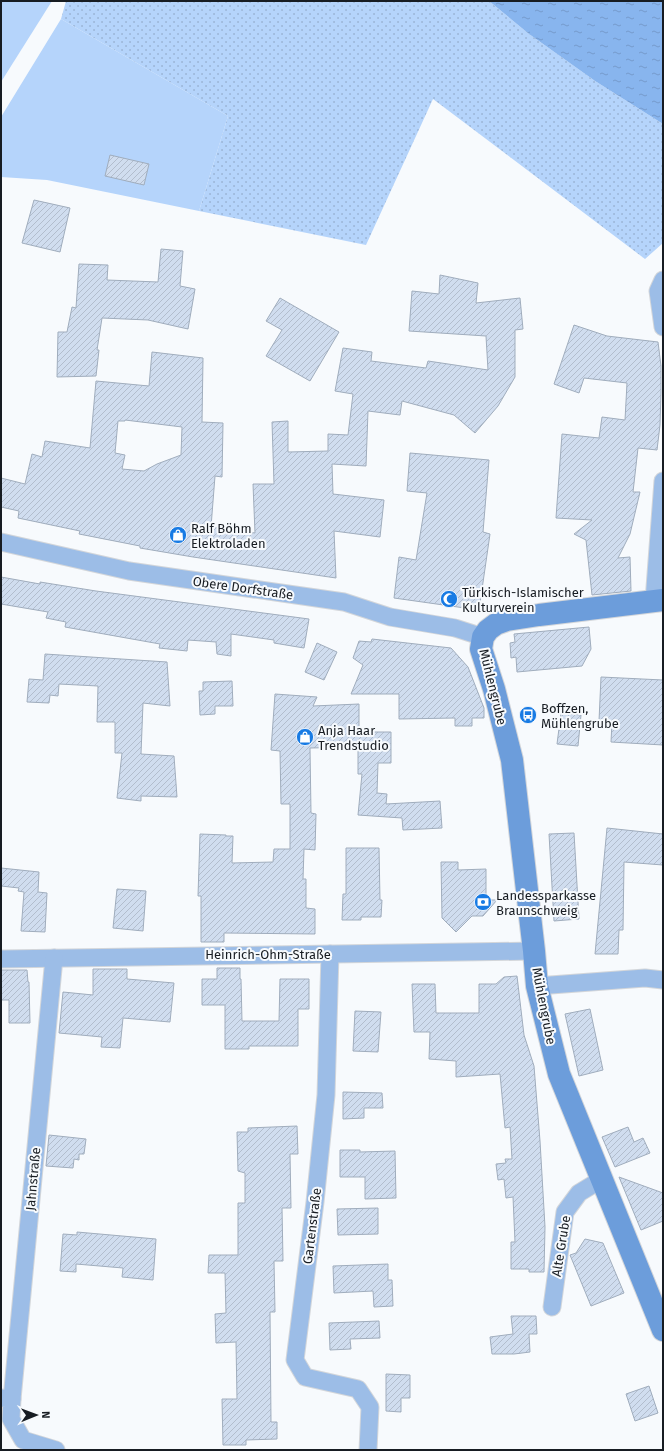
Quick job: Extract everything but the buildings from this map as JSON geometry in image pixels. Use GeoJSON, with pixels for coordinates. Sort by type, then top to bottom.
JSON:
{"type":"FeatureCollection","features":[{"type":"Feature","properties":{"kind":"street"},"geometry":{"type":"LineString","coordinates":[[663,280],[658,291],[663,327]]}},
{"type":"Feature","properties":{"kind":"street"},"geometry":{"type":"LineString","coordinates":[[489,630],[507,620],[658,601],[663,481]]}},
{"type":"Feature","properties":{"kind":"street","name":"Obere Dorfstraße"},"geometry":{"type":"LineString","coordinates":[[1,542],[129,571],[344,602],[390,617],[454,628],[489,630]]}},
{"type":"Feature","properties":{"kind":"street","name":"Mühlengrube"},"geometry":{"type":"LineString","coordinates":[[489,630],[481,648],[484,662],[494,689],[512,760],[537,986],[558,1074],[663,1330]]}},
{"type":"Feature","properties":{"kind":"street","name":"Heinrich-Ohm-Straße"},"geometry":{"type":"LineString","coordinates":[[1,959],[155,955],[534,951]]}},
{"type":"Feature","properties":{"kind":"street","name":"Gartenstraße"},"geometry":{"type":"LineString","coordinates":[[330,954],[326,1095],[316,1202],[295,1360],[306,1377],[358,1389],[370,1407],[368,1450]]}},
{"type":"Feature","properties":{"kind":"street","name":"Jahnstraße"},"geometry":{"type":"LineString","coordinates":[[7,1399],[54,958]]}},
{"type":"Feature","properties":{"kind":"street"},"geometry":{"type":"LineString","coordinates":[[537,986],[645,978],[663,980]]}},
{"type":"Feature","properties":{"kind":"street","name":"Alte Grube"},"geometry":{"type":"LineString","coordinates":[[552,1307],[565,1212],[579,1193],[602,1179]]}},
{"type":"Feature","properties":{"kind":"street"},"geometry":{"type":"LineString","coordinates":[[7,1399],[11,1419],[23,1440],[56,1450]]}},
{"type":"Feature","properties":{"kind":"shaded area"},"geometry":{"type":"Polygon","coordinates":[[[1,1],[52,1],[1,82],[1,1]]]}},
{"type":"Feature","properties":{"kind":"shaded area"},"geometry":{"type":"Polygon","coordinates":[[[66,1],[489,1],[529,34],[595,81],[663,124],[663,243],[645,259],[433,99],[366,245],[199,211],[228,116],[61,19],[66,1]]]}},
{"type":"Feature","properties":{"kind":"shaded area"},"geometry":{"type":"Polygon","coordinates":[[[61,19],[228,116],[199,211],[47,180],[1,177],[1,117],[61,19]]]}},
{"type":"Feature","properties":{"kind":"water"},"geometry":{"type":"Polygon","coordinates":[[[489,1],[663,1],[663,124],[595,81],[529,34],[489,1]]]}},
{"type":"Feature","properties":{"kind":"place","name":"Ralf Böhm Elektroladen"},"geometry":{"type":"Point","coordinates":[178,535]}},
{"type":"Feature","properties":{"kind":"place","name":"Türkisch-Islamischer Kulturverein"},"geometry":{"type":"Point","coordinates":[449,599]}},
{"type":"Feature","properties":{"kind":"place","name":"Boffzen, Mühlengrube"},"geometry":{"type":"Point","coordinates":[528,715]}},
{"type":"Feature","properties":{"kind":"place","name":"Anja Haar Trendstudio"},"geometry":{"type":"Point","coordinates":[305,737]}},
{"type":"Feature","properties":{"kind":"place","name":"Landessparkasse Braunschweig"},"geometry":{"type":"Point","coordinates":[483,902]}}]}
